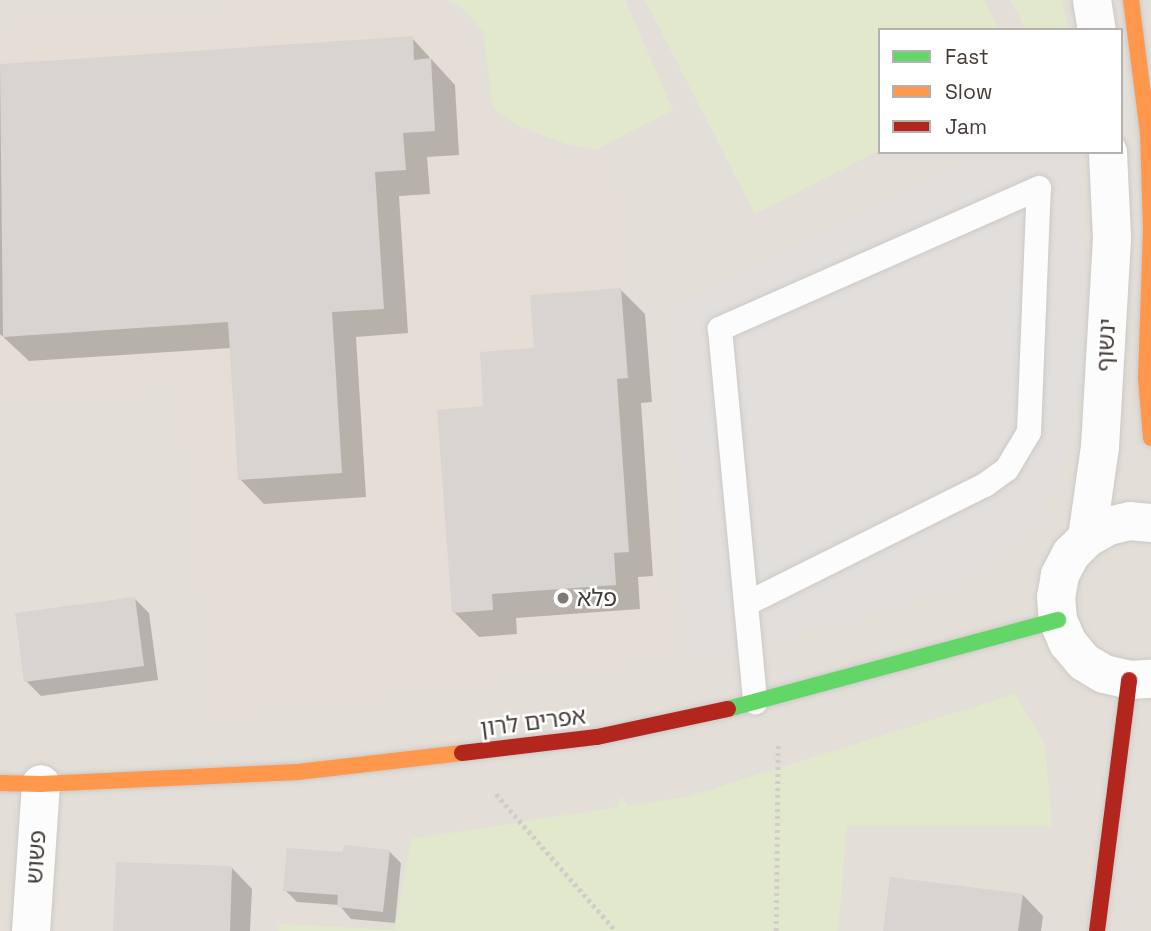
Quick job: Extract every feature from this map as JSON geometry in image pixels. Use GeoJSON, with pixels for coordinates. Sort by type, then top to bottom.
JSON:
{"type":"FeatureCollection","features":[{"type":"Feature","properties":{"kind":"street"},"geometry":{"type":"LineString","coordinates":[[1092,0],[1097,28]]}},
{"type":"Feature","properties":{"kind":"street","name":"ינשוף"},"geometry":{"type":"LineString","coordinates":[[1131,0],[1148,132],[1151,229],[1146,378],[1151,438]]}},
{"type":"Feature","properties":{"kind":"street","name":"ינשוף"},"geometry":{"type":"LineString","coordinates":[[1087,538],[1100,447],[1110,266],[1108,154]]}},
{"type":"Feature","properties":{"kind":"street"},"geometry":{"type":"LineString","coordinates":[[1097,931],[1140,680],[1104,674],[1084,662],[1068,643],[1058,620],[1056,597],[1060,575],[1071,554],[1087,538],[1108,526],[1130,521],[1151,523]]}},
{"type":"Feature","properties":{"kind":"street","name":"אפרים לרון"},"geometry":{"type":"LineString","coordinates":[[0,783],[41,784],[298,772],[597,737],[767,699],[1058,620]]}},
{"type":"Feature","properties":{"kind":"street","name":"פשוש"},"geometry":{"type":"LineString","coordinates":[[31,931],[41,784]]}},
{"type":"Feature","properties":{"kind":"lane"},"geometry":{"type":"LineString","coordinates":[[746,604],[985,485],[1007,469],[1029,432],[1039,188],[720,330],[746,604],[767,699]]}},
{"type":"Feature","properties":{"kind":"path"},"geometry":{"type":"LineString","coordinates":[[767,699],[775,931]]}},
{"type":"Feature","properties":{"kind":"path"},"geometry":{"type":"LineString","coordinates":[[461,753],[615,931]]}},
{"type":"Feature","properties":{"kind":"shaded area"},"geometry":{"type":"Polygon","coordinates":[[[0,0],[1151,0],[1151,931],[0,931],[0,0]]]}},
{"type":"Feature","properties":{"kind":"shaded area"},"geometry":{"type":"Polygon","coordinates":[[[404,0],[459,21],[479,105],[491,126],[554,159],[605,160],[666,652],[219,710],[184,383],[0,394],[0,31],[404,0]]]}},
{"type":"Feature","properties":{"kind":"shaded area"},"geometry":{"type":"Polygon","coordinates":[[[981,154],[1081,154],[1086,363],[1067,462],[1041,515],[966,579],[900,607],[687,662],[669,310],[981,154]]]}},
{"type":"Feature","properties":{"kind":"green space"},"geometry":{"type":"Polygon","coordinates":[[[447,0],[625,0],[673,110],[595,150],[566,144],[516,125],[493,108],[483,31],[463,9],[447,0]]]}},
{"type":"Feature","properties":{"kind":"green space"},"geometry":{"type":"Polygon","coordinates":[[[645,0],[984,0],[998,28],[878,28],[878,151],[755,214],[645,0]]]}},
{"type":"Feature","properties":{"kind":"green space"},"geometry":{"type":"Polygon","coordinates":[[[1010,0],[1062,0],[1068,28],[1026,28],[1010,0]]]}},
{"type":"Feature","properties":{"kind":"green space"},"geometry":{"type":"Polygon","coordinates":[[[1015,694],[1045,744],[1052,826],[847,826],[838,931],[278,931],[279,924],[395,930],[411,839],[618,807],[621,796],[628,806],[686,797],[1015,694]]]}},
{"type":"Feature","properties":{"kind":"building"},"geometry":{"type":"Polygon","coordinates":[[[413,36],[414,60],[431,58],[435,131],[403,133],[406,170],[375,172],[384,309],[332,312],[342,473],[238,480],[228,322],[3,337],[0,64],[413,36]]]}},
{"type":"Feature","properties":{"kind":"building"},"geometry":{"type":"Polygon","coordinates":[[[621,288],[628,378],[617,379],[629,552],[614,553],[616,585],[492,594],[493,610],[452,613],[437,410],[483,406],[480,352],[534,348],[530,295],[621,288]]]}},
{"type":"Feature","properties":{"kind":"building"},"geometry":{"type":"Polygon","coordinates":[[[135,597],[144,666],[24,682],[15,613],[135,597]]]}},
{"type":"Feature","properties":{"kind":"building"},"geometry":{"type":"Polygon","coordinates":[[[344,845],[390,850],[383,912],[337,907],[338,895],[283,891],[287,848],[343,852],[344,845]]]}},
{"type":"Feature","properties":{"kind":"building"},"geometry":{"type":"Polygon","coordinates":[[[116,862],[232,866],[230,931],[113,931],[116,862]]]}},
{"type":"Feature","properties":{"kind":"building"},"geometry":{"type":"Polygon","coordinates":[[[890,877],[1023,894],[1018,931],[883,931],[890,877]]]}},
{"type":"Feature","properties":{"kind":"traffic: fast"},"geometry":{"type":"LineString","coordinates":[[728,709],[1058,620]]}},
{"type":"Feature","properties":{"kind":"traffic: slow"},"geometry":{"type":"LineString","coordinates":[[1131,0],[1148,132],[1151,229],[1146,378],[1151,438]]}},
{"type":"Feature","properties":{"kind":"traffic: slow"},"geometry":{"type":"LineString","coordinates":[[0,783],[41,784],[298,772],[462,753]]}},
{"type":"Feature","properties":{"kind":"traffic: jam"},"geometry":{"type":"LineString","coordinates":[[1097,931],[1129,680]]}},
{"type":"Feature","properties":{"kind":"traffic: jam"},"geometry":{"type":"LineString","coordinates":[[462,753],[597,737],[728,709]]}},
{"type":"Feature","properties":{"kind":"place","name":"פלא"},"geometry":{"type":"Point","coordinates":[563,598]}}]}
